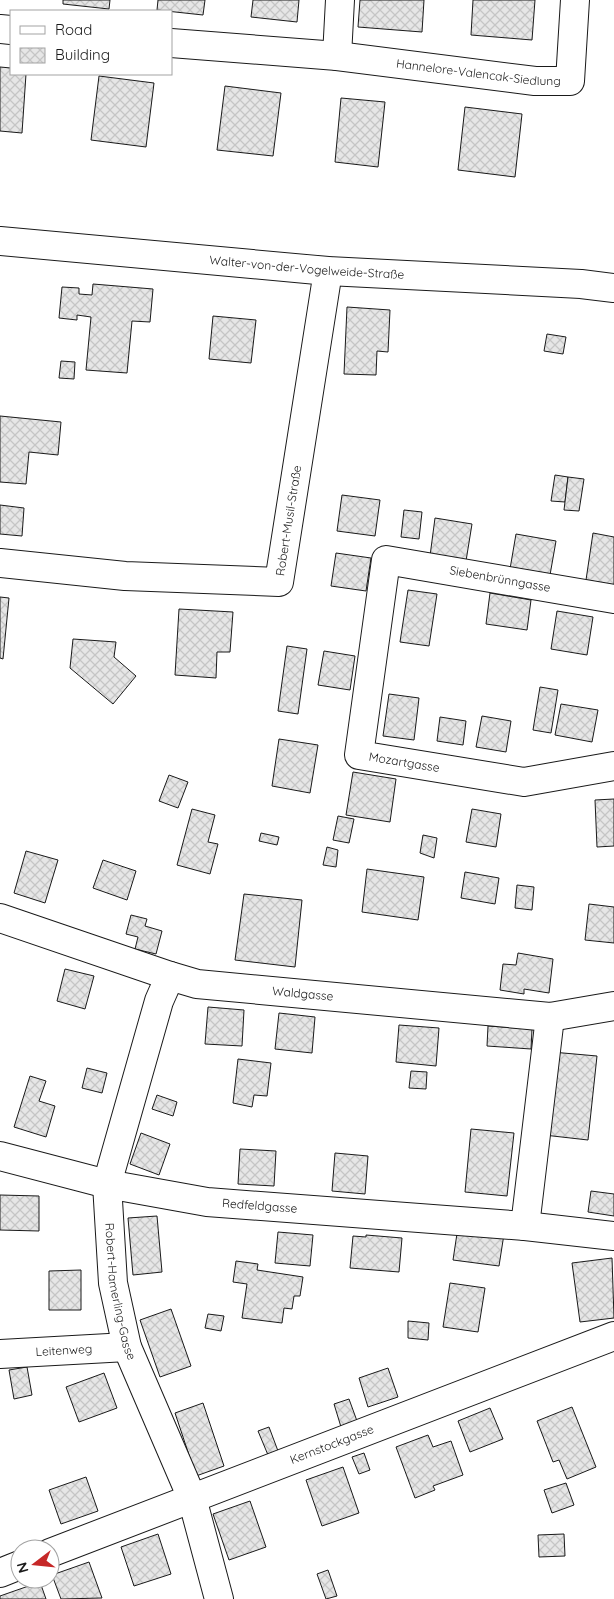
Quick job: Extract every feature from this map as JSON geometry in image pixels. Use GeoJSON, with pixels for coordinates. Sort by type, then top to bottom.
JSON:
{"type":"FeatureCollection","features":[{"type":"Feature","properties":{"kind":"street"},"geometry":{"type":"LineString","coordinates":[[337,56],[340,0]]}},
{"type":"Feature","properties":{"kind":"street","name":"Hannelore-Valencak-Siedlung"},"geometry":{"type":"LineString","coordinates":[[172,43],[337,56],[535,81],[570,81],[575,0]]}},
{"type":"Feature","properties":{"kind":"street","name":"Walter-von-der-Vogelweide-Straße"},"geometry":{"type":"LineString","coordinates":[[0,241],[328,271],[581,284],[614,288]]}},
{"type":"Feature","properties":{"kind":"street","name":"Robert-Musil-Straße"},"geometry":{"type":"LineString","coordinates":[[0,563],[125,576],[279,582],[328,271]]}},
{"type":"Feature","properties":{"kind":"street","name":"Siebenbrünngasse"},"geometry":{"type":"LineString","coordinates":[[386,560],[614,599]]}},
{"type":"Feature","properties":{"kind":"street","name":"Mozartgasse"},"geometry":{"type":"LineString","coordinates":[[386,560],[359,755],[524,782],[614,766]]}},
{"type":"Feature","properties":{"kind":"street","name":"Waldgasse"},"geometry":{"type":"LineString","coordinates":[[0,918],[197,984],[550,1017],[614,1006]]}},
{"type":"Feature","properties":{"kind":"street","name":"Robert-Hamerling-Gasse"},"geometry":{"type":"LineString","coordinates":[[170,976],[159,1001],[107,1184],[113,1283],[128,1347],[192,1498],[219,1599]]}},
{"type":"Feature","properties":{"kind":"street"},"geometry":{"type":"LineString","coordinates":[[524,1226],[550,1017]]}},
{"type":"Feature","properties":{"kind":"street","name":"Redfeldgasse"},"geometry":{"type":"LineString","coordinates":[[0,1156],[107,1184],[207,1202],[524,1226],[614,1236]]}},
{"type":"Feature","properties":{"kind":"street","name":"Kernstockgasse"},"geometry":{"type":"LineString","coordinates":[[60,1549],[614,1336]]}},
{"type":"Feature","properties":{"kind":"street","name":"Leitenweg"},"geometry":{"type":"LineString","coordinates":[[0,1354],[128,1347]]}},
{"type":"Feature","properties":{"kind":"building"},"geometry":{"type":"Polygon","coordinates":[[[63,0],[110,0],[109,9],[63,4],[63,0]]]}},
{"type":"Feature","properties":{"kind":"building"},"geometry":{"type":"Polygon","coordinates":[[[158,0],[205,0],[203,15],[172,12],[172,10],[157,10],[158,0]]]}},
{"type":"Feature","properties":{"kind":"building"},"geometry":{"type":"Polygon","coordinates":[[[253,0],[299,0],[297,22],[251,17],[253,0]]]}},
{"type":"Feature","properties":{"kind":"building"},"geometry":{"type":"Polygon","coordinates":[[[360,0],[424,0],[422,32],[358,27],[360,0]]]}},
{"type":"Feature","properties":{"kind":"building"},"geometry":{"type":"Polygon","coordinates":[[[473,0],[535,0],[532,40],[471,35],[473,0]]]}},
{"type":"Feature","properties":{"kind":"building"},"geometry":{"type":"Polygon","coordinates":[[[0,67],[10,68],[10,75],[26,75],[22,133],[0,131],[0,67]]]}},
{"type":"Feature","properties":{"kind":"building"},"geometry":{"type":"Polygon","coordinates":[[[99,76],[154,83],[146,147],[91,140],[99,76]]]}},
{"type":"Feature","properties":{"kind":"building"},"geometry":{"type":"Polygon","coordinates":[[[225,86],[281,93],[273,156],[217,150],[225,86]]]}},
{"type":"Feature","properties":{"kind":"building"},"geometry":{"type":"Polygon","coordinates":[[[341,98],[385,102],[378,167],[335,162],[341,98]]]}},
{"type":"Feature","properties":{"kind":"building"},"geometry":{"type":"Polygon","coordinates":[[[465,107],[522,114],[515,177],[458,170],[465,107]]]}},
{"type":"Feature","properties":{"kind":"building"},"geometry":{"type":"Polygon","coordinates":[[[93,284],[153,289],[150,322],[132,321],[127,373],[86,370],[91,317],[77,315],[77,320],[59,318],[62,287],[79,288],[79,294],[92,295],[93,284]]]}},
{"type":"Feature","properties":{"kind":"building"},"geometry":{"type":"Polygon","coordinates":[[[347,307],[390,310],[388,352],[377,351],[376,375],[344,374],[347,307]]]}},
{"type":"Feature","properties":{"kind":"building"},"geometry":{"type":"Polygon","coordinates":[[[213,316],[256,320],[251,363],[209,359],[213,316]]]}},
{"type":"Feature","properties":{"kind":"building"},"geometry":{"type":"Polygon","coordinates":[[[547,334],[566,337],[563,354],[544,351],[547,334]]]}},
{"type":"Feature","properties":{"kind":"building"},"geometry":{"type":"Polygon","coordinates":[[[61,361],[75,362],[74,379],[59,378],[61,361]]]}},
{"type":"Feature","properties":{"kind":"building"},"geometry":{"type":"Polygon","coordinates":[[[0,416],[61,422],[58,455],[29,452],[26,484],[0,482],[0,416]]]}},
{"type":"Feature","properties":{"kind":"building"},"geometry":{"type":"Polygon","coordinates":[[[555,475],[568,477],[565,502],[551,501],[555,475]]]}},
{"type":"Feature","properties":{"kind":"building"},"geometry":{"type":"Polygon","coordinates":[[[568,477],[584,479],[579,511],[564,510],[568,477]]]}},
{"type":"Feature","properties":{"kind":"building"},"geometry":{"type":"Polygon","coordinates":[[[342,495],[380,500],[375,536],[337,531],[342,495]]]}},
{"type":"Feature","properties":{"kind":"building"},"geometry":{"type":"Polygon","coordinates":[[[0,505],[24,508],[22,536],[0,534],[0,505]]]}},
{"type":"Feature","properties":{"kind":"building"},"geometry":{"type":"Polygon","coordinates":[[[404,510],[422,512],[419,539],[401,537],[404,510]]]}},
{"type":"Feature","properties":{"kind":"building"},"geometry":{"type":"Polygon","coordinates":[[[435,518],[472,524],[466,561],[430,556],[435,518]]]}},
{"type":"Feature","properties":{"kind":"building"},"geometry":{"type":"Polygon","coordinates":[[[593,533],[614,537],[614,585],[586,580],[593,533]]]}},
{"type":"Feature","properties":{"kind":"building"},"geometry":{"type":"Polygon","coordinates":[[[516,534],[556,541],[550,575],[510,569],[516,534]]]}},
{"type":"Feature","properties":{"kind":"building"},"geometry":{"type":"Polygon","coordinates":[[[336,553],[371,558],[366,591],[331,586],[336,553]]]}},
{"type":"Feature","properties":{"kind":"building"},"geometry":{"type":"Polygon","coordinates":[[[408,590],[437,594],[429,646],[400,642],[408,590]]]}},
{"type":"Feature","properties":{"kind":"building"},"geometry":{"type":"Polygon","coordinates":[[[490,593],[531,600],[527,630],[486,624],[490,593]]]}},
{"type":"Feature","properties":{"kind":"building"},"geometry":{"type":"Polygon","coordinates":[[[0,597],[9,598],[3,659],[0,658],[0,597]]]}},
{"type":"Feature","properties":{"kind":"building"},"geometry":{"type":"Polygon","coordinates":[[[179,609],[233,612],[230,652],[217,652],[216,678],[175,675],[179,609]]]}},
{"type":"Feature","properties":{"kind":"building"},"geometry":{"type":"Polygon","coordinates":[[[557,611],[593,617],[587,655],[551,649],[557,611]]]}},
{"type":"Feature","properties":{"kind":"building"},"geometry":{"type":"Polygon","coordinates":[[[73,639],[116,642],[114,657],[136,676],[113,704],[70,668],[73,639]]]}},
{"type":"Feature","properties":{"kind":"building"},"geometry":{"type":"Polygon","coordinates":[[[287,646],[307,649],[298,714],[278,711],[287,646]]]}},
{"type":"Feature","properties":{"kind":"building"},"geometry":{"type":"Polygon","coordinates":[[[324,651],[355,656],[350,690],[318,685],[324,651]]]}},
{"type":"Feature","properties":{"kind":"building"},"geometry":{"type":"Polygon","coordinates":[[[540,687],[558,690],[551,733],[533,730],[540,687]]]}},
{"type":"Feature","properties":{"kind":"building"},"geometry":{"type":"Polygon","coordinates":[[[389,694],[419,698],[414,740],[383,736],[389,694]]]}},
{"type":"Feature","properties":{"kind":"building"},"geometry":{"type":"Polygon","coordinates":[[[561,704],[598,710],[592,742],[555,735],[561,704]]]}},
{"type":"Feature","properties":{"kind":"building"},"geometry":{"type":"Polygon","coordinates":[[[482,716],[511,721],[506,752],[476,747],[482,716]]]}},
{"type":"Feature","properties":{"kind":"building"},"geometry":{"type":"Polygon","coordinates":[[[440,717],[466,721],[463,745],[437,741],[440,717]]]}},
{"type":"Feature","properties":{"kind":"building"},"geometry":{"type":"Polygon","coordinates":[[[279,739],[318,745],[310,793],[272,786],[279,739]]]}},
{"type":"Feature","properties":{"kind":"building"},"geometry":{"type":"Polygon","coordinates":[[[353,772],[396,779],[390,822],[346,815],[353,772]]]}},
{"type":"Feature","properties":{"kind":"building"},"geometry":{"type":"Polygon","coordinates":[[[169,775],[188,782],[178,808],[159,801],[169,775]]]}},
{"type":"Feature","properties":{"kind":"building"},"geometry":{"type":"Polygon","coordinates":[[[614,799],[614,846],[597,847],[595,800],[614,799]]]}},
{"type":"Feature","properties":{"kind":"building"},"geometry":{"type":"Polygon","coordinates":[[[192,809],[215,815],[208,842],[218,844],[210,874],[177,865],[192,809]]]}},
{"type":"Feature","properties":{"kind":"building"},"geometry":{"type":"Polygon","coordinates":[[[472,809],[501,814],[496,847],[466,842],[472,809]]]}},
{"type":"Feature","properties":{"kind":"building"},"geometry":{"type":"Polygon","coordinates":[[[338,816],[354,819],[349,843],[333,840],[338,816]]]}},
{"type":"Feature","properties":{"kind":"building"},"geometry":{"type":"Polygon","coordinates":[[[261,833],[279,837],[277,845],[259,841],[261,833]]]}},
{"type":"Feature","properties":{"kind":"building"},"geometry":{"type":"Polygon","coordinates":[[[423,835],[437,838],[434,858],[420,853],[423,835]]]}},
{"type":"Feature","properties":{"kind":"building"},"geometry":{"type":"Polygon","coordinates":[[[327,847],[338,850],[336,867],[323,865],[327,847]]]}},
{"type":"Feature","properties":{"kind":"building"},"geometry":{"type":"Polygon","coordinates":[[[26,851],[58,860],[45,903],[14,893],[26,851]]]}},
{"type":"Feature","properties":{"kind":"building"},"geometry":{"type":"Polygon","coordinates":[[[103,860],[136,871],[127,900],[93,888],[103,860]]]}},
{"type":"Feature","properties":{"kind":"building"},"geometry":{"type":"Polygon","coordinates":[[[367,869],[424,877],[418,920],[362,912],[367,869]]]}},
{"type":"Feature","properties":{"kind":"building"},"geometry":{"type":"Polygon","coordinates":[[[465,872],[499,878],[495,904],[461,898],[465,872]]]}},
{"type":"Feature","properties":{"kind":"building"},"geometry":{"type":"Polygon","coordinates":[[[517,885],[534,887],[532,910],[515,908],[517,885]]]}},
{"type":"Feature","properties":{"kind":"building"},"geometry":{"type":"Polygon","coordinates":[[[244,894],[302,900],[295,967],[235,960],[244,894]]]}},
{"type":"Feature","properties":{"kind":"building"},"geometry":{"type":"Polygon","coordinates":[[[589,904],[614,907],[614,943],[585,940],[589,904]]]}},
{"type":"Feature","properties":{"kind":"building"},"geometry":{"type":"Polygon","coordinates":[[[131,915],[147,919],[145,926],[162,931],[156,954],[135,949],[138,937],[126,934],[131,915]]]}},
{"type":"Feature","properties":{"kind":"building"},"geometry":{"type":"Polygon","coordinates":[[[518,953],[553,959],[549,993],[524,989],[524,994],[500,990],[503,964],[516,965],[518,953]]]}},
{"type":"Feature","properties":{"kind":"building"},"geometry":{"type":"Polygon","coordinates":[[[65,969],[94,976],[85,1009],[57,1001],[65,969]]]}},
{"type":"Feature","properties":{"kind":"building"},"geometry":{"type":"Polygon","coordinates":[[[208,1007],[244,1010],[242,1046],[205,1044],[208,1007]]]}},
{"type":"Feature","properties":{"kind":"building"},"geometry":{"type":"Polygon","coordinates":[[[279,1013],[315,1017],[312,1053],[275,1049],[279,1013]]]}},
{"type":"Feature","properties":{"kind":"building"},"geometry":{"type":"Polygon","coordinates":[[[399,1025],[439,1028],[436,1066],[396,1062],[399,1025]]]}},
{"type":"Feature","properties":{"kind":"building"},"geometry":{"type":"Polygon","coordinates":[[[488,1026],[532,1029],[531,1049],[487,1046],[488,1026]]]}},
{"type":"Feature","properties":{"kind":"building"},"geometry":{"type":"Polygon","coordinates":[[[552,1052],[597,1056],[588,1140],[544,1135],[552,1052]]]}},
{"type":"Feature","properties":{"kind":"building"},"geometry":{"type":"Polygon","coordinates":[[[238,1059],[271,1063],[267,1096],[254,1095],[252,1107],[233,1103],[238,1059]]]}},
{"type":"Feature","properties":{"kind":"building"},"geometry":{"type":"Polygon","coordinates":[[[87,1068],[107,1073],[102,1093],[82,1088],[87,1068]]]}},
{"type":"Feature","properties":{"kind":"building"},"geometry":{"type":"Polygon","coordinates":[[[411,1071],[427,1072],[426,1089],[409,1088],[411,1071]]]}},
{"type":"Feature","properties":{"kind":"building"},"geometry":{"type":"Polygon","coordinates":[[[30,1076],[46,1081],[39,1101],[55,1106],[46,1137],[14,1127],[30,1076]]]}},
{"type":"Feature","properties":{"kind":"building"},"geometry":{"type":"Polygon","coordinates":[[[157,1095],[177,1102],[173,1116],[152,1109],[157,1095]]]}},
{"type":"Feature","properties":{"kind":"building"},"geometry":{"type":"Polygon","coordinates":[[[471,1129],[514,1133],[507,1196],[465,1192],[471,1129]]]}},
{"type":"Feature","properties":{"kind":"building"},"geometry":{"type":"Polygon","coordinates":[[[141,1133],[170,1144],[159,1175],[130,1164],[141,1133]]]}},
{"type":"Feature","properties":{"kind":"building"},"geometry":{"type":"Polygon","coordinates":[[[240,1149],[276,1151],[274,1186],[238,1184],[240,1149]]]}},
{"type":"Feature","properties":{"kind":"building"},"geometry":{"type":"Polygon","coordinates":[[[335,1153],[368,1156],[365,1194],[332,1191],[335,1153]]]}},
{"type":"Feature","properties":{"kind":"building"},"geometry":{"type":"Polygon","coordinates":[[[591,1191],[614,1194],[614,1216],[588,1212],[591,1191]]]}},
{"type":"Feature","properties":{"kind":"building"},"geometry":{"type":"Polygon","coordinates":[[[0,1195],[39,1196],[39,1231],[0,1230],[0,1195]]]}},
{"type":"Feature","properties":{"kind":"building"},"geometry":{"type":"Polygon","coordinates":[[[157,1216],[162,1272],[133,1275],[128,1218],[157,1216]]]}},
{"type":"Feature","properties":{"kind":"building"},"geometry":{"type":"Polygon","coordinates":[[[458,1227],[504,1234],[499,1266],[453,1260],[458,1227]]]}},
{"type":"Feature","properties":{"kind":"building"},"geometry":{"type":"Polygon","coordinates":[[[278,1232],[313,1235],[310,1266],[275,1263],[278,1232]]]}},
{"type":"Feature","properties":{"kind":"building"},"geometry":{"type":"Polygon","coordinates":[[[366,1235],[402,1238],[399,1272],[350,1268],[353,1236],[366,1237],[366,1235]]]}},
{"type":"Feature","properties":{"kind":"building"},"geometry":{"type":"Polygon","coordinates":[[[612,1258],[614,1318],[580,1322],[572,1263],[612,1258]]]}},
{"type":"Feature","properties":{"kind":"building"},"geometry":{"type":"Polygon","coordinates":[[[236,1261],[258,1264],[257,1270],[303,1277],[300,1296],[294,1296],[292,1309],[284,1308],[282,1323],[242,1318],[247,1284],[233,1282],[236,1261]]]}},
{"type":"Feature","properties":{"kind":"building"},"geometry":{"type":"Polygon","coordinates":[[[81,1270],[81,1310],[49,1310],[49,1271],[81,1270]]]}},
{"type":"Feature","properties":{"kind":"building"},"geometry":{"type":"Polygon","coordinates":[[[450,1283],[485,1288],[478,1332],[443,1327],[450,1283]]]}},
{"type":"Feature","properties":{"kind":"building"},"geometry":{"type":"Polygon","coordinates":[[[171,1309],[191,1366],[160,1377],[140,1320],[171,1309]]]}},
{"type":"Feature","properties":{"kind":"building"},"geometry":{"type":"Polygon","coordinates":[[[208,1314],[224,1316],[221,1331],[205,1328],[208,1314]]]}},
{"type":"Feature","properties":{"kind":"building"},"geometry":{"type":"Polygon","coordinates":[[[408,1321],[429,1323],[428,1340],[408,1338],[408,1321]]]}},
{"type":"Feature","properties":{"kind":"building"},"geometry":{"type":"Polygon","coordinates":[[[27,1367],[32,1395],[14,1399],[9,1370],[27,1367]]]}},
{"type":"Feature","properties":{"kind":"building"},"geometry":{"type":"Polygon","coordinates":[[[388,1368],[398,1397],[368,1407],[359,1378],[388,1368]]]}},
{"type":"Feature","properties":{"kind":"building"},"geometry":{"type":"Polygon","coordinates":[[[104,1373],[117,1408],[79,1422],[66,1387],[104,1373]]]}},
{"type":"Feature","properties":{"kind":"building"},"geometry":{"type":"Polygon","coordinates":[[[349,1399],[357,1421],[341,1427],[334,1404],[349,1399]]]}},
{"type":"Feature","properties":{"kind":"building"},"geometry":{"type":"Polygon","coordinates":[[[203,1403],[224,1466],[196,1476],[175,1413],[203,1403]]]}},
{"type":"Feature","properties":{"kind":"building"},"geometry":{"type":"Polygon","coordinates":[[[572,1407],[596,1467],[567,1479],[559,1460],[553,1462],[537,1421],[572,1407]]]}},
{"type":"Feature","properties":{"kind":"building"},"geometry":{"type":"Polygon","coordinates":[[[490,1408],[503,1439],[470,1452],[458,1421],[490,1408]]]}},
{"type":"Feature","properties":{"kind":"building"},"geometry":{"type":"Polygon","coordinates":[[[269,1427],[278,1451],[268,1455],[258,1431],[269,1427]]]}},
{"type":"Feature","properties":{"kind":"building"},"geometry":{"type":"Polygon","coordinates":[[[428,1435],[433,1447],[451,1441],[463,1475],[433,1486],[435,1490],[415,1498],[396,1447],[428,1435]]]}},
{"type":"Feature","properties":{"kind":"building"},"geometry":{"type":"Polygon","coordinates":[[[364,1453],[370,1470],[359,1474],[352,1457],[364,1453]]]}},
{"type":"Feature","properties":{"kind":"building"},"geometry":{"type":"Polygon","coordinates":[[[343,1467],[359,1513],[322,1526],[306,1480],[343,1467]]]}},
{"type":"Feature","properties":{"kind":"building"},"geometry":{"type":"Polygon","coordinates":[[[86,1477],[98,1511],[61,1524],[49,1490],[86,1477]]]}},
{"type":"Feature","properties":{"kind":"building"},"geometry":{"type":"Polygon","coordinates":[[[566,1483],[574,1505],[552,1513],[544,1490],[566,1483]]]}},
{"type":"Feature","properties":{"kind":"building"},"geometry":{"type":"Polygon","coordinates":[[[250,1501],[266,1547],[229,1560],[213,1514],[250,1501]]]}},
{"type":"Feature","properties":{"kind":"building"},"geometry":{"type":"Polygon","coordinates":[[[158,1534],[171,1574],[134,1586],[121,1547],[158,1534]]]}},
{"type":"Feature","properties":{"kind":"building"},"geometry":{"type":"Polygon","coordinates":[[[564,1534],[565,1556],[539,1557],[538,1535],[564,1534]]]}},
{"type":"Feature","properties":{"kind":"building"},"geometry":{"type":"Polygon","coordinates":[[[89,1562],[102,1598],[61,1599],[57,1589],[60,1589],[60,1572],[89,1562]]]}},
{"type":"Feature","properties":{"kind":"building"},"geometry":{"type":"Polygon","coordinates":[[[328,1570],[337,1596],[326,1599],[317,1574],[328,1570]]]}},
{"type":"Feature","properties":{"kind":"building"},"geometry":{"type":"Polygon","coordinates":[[[20,1589],[42,1589],[46,1599],[0,1599],[0,1596],[20,1589]]]}}]}
